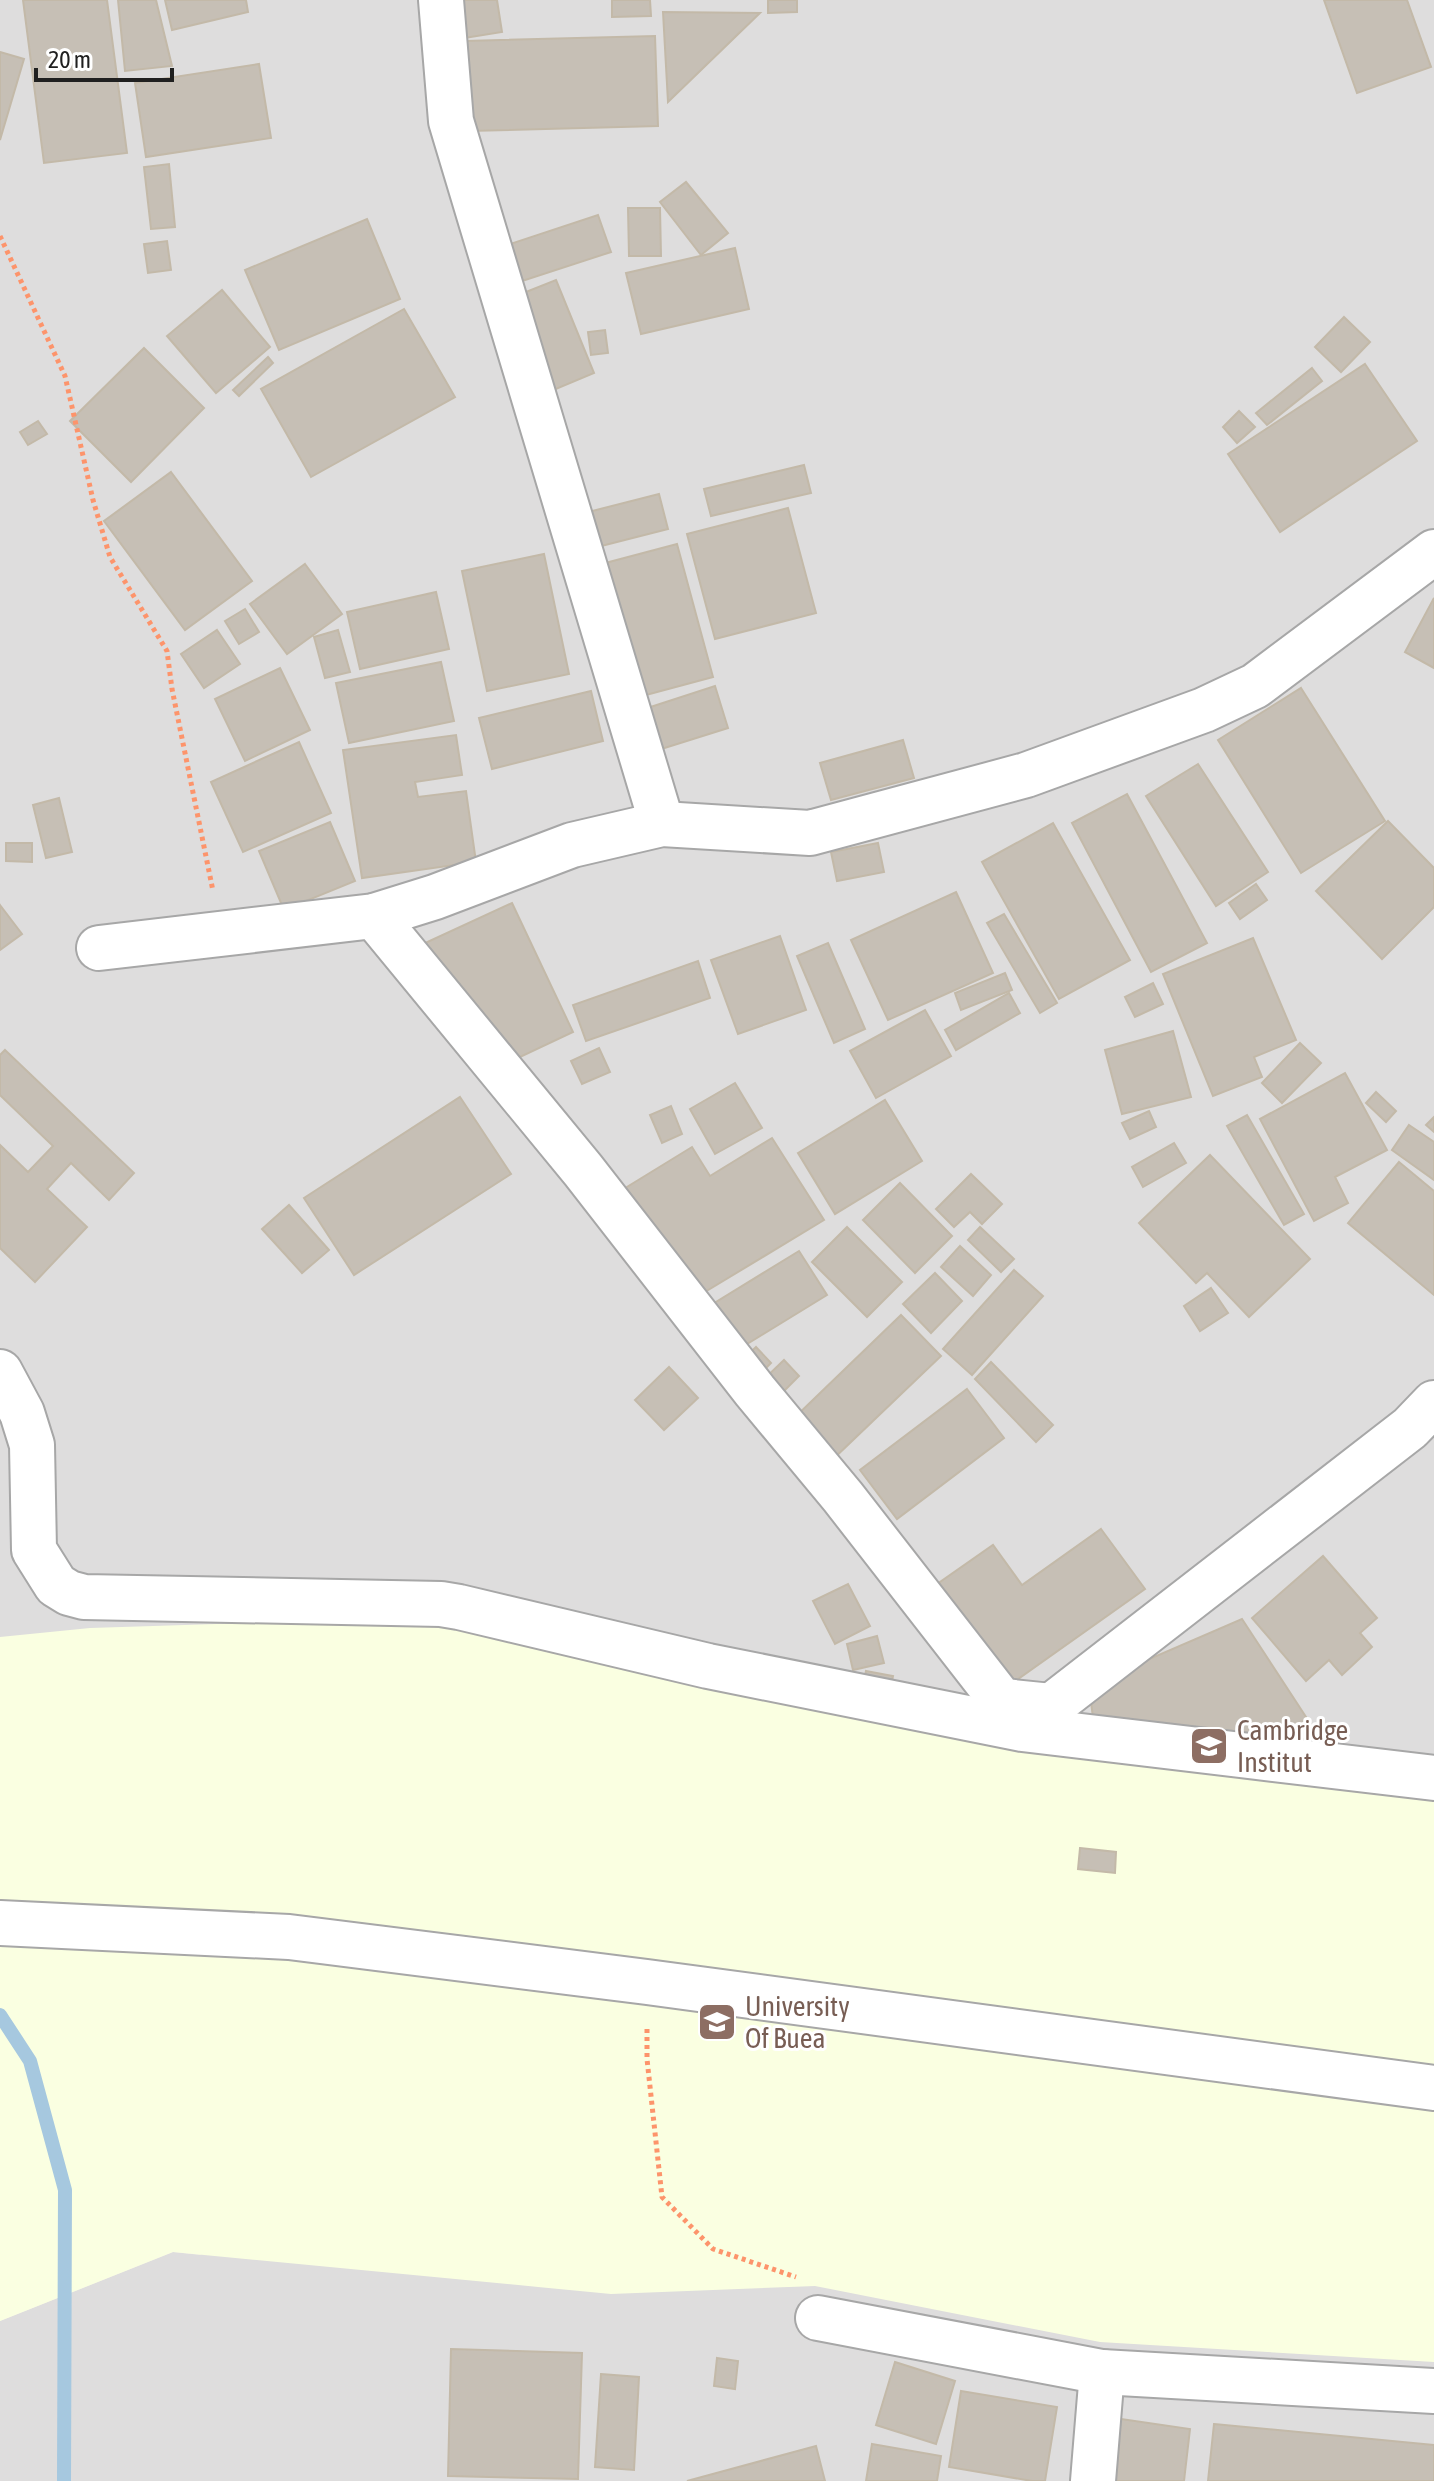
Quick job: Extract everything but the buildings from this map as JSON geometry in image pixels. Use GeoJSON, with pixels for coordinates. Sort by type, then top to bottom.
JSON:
{"type":"FeatureCollection","features":[{"type":"Feature","properties":{"kind":"street"},"geometry":{"type":"LineString","coordinates":[[441,0],[451,121],[662,824]]}},
{"type":"Feature","properties":{"kind":"street"},"geometry":{"type":"LineString","coordinates":[[99,948],[374,916],[435,897],[572,845],[662,824],[810,833],[1026,775],[1204,710],[1255,686],[1434,552]]}},
{"type":"Feature","properties":{"kind":"street"},"geometry":{"type":"LineString","coordinates":[[374,916],[583,1170],[997,1695],[1036,1717]]}},
{"type":"Feature","properties":{"kind":"street"},"geometry":{"type":"LineString","coordinates":[[0,1372],[22,1413],[32,1445],[34,1550],[56,1585],[69,1593],[84,1597],[459,1607],[708,1666],[1434,1778]]}},
{"type":"Feature","properties":{"kind":"street"},"geometry":{"type":"LineString","coordinates":[[1036,1717],[1410,1428],[1434,1403]]}},
{"type":"Feature","properties":{"kind":"street"},"geometry":{"type":"LineString","coordinates":[[0,1923],[289,1937],[1434,2088]]}},
{"type":"Feature","properties":{"kind":"street"},"geometry":{"type":"LineString","coordinates":[[818,2318],[1102,2372],[1434,2391]]}},
{"type":"Feature","properties":{"kind":"street"},"geometry":{"type":"LineString","coordinates":[[1093,2481],[1102,2372]]}},
{"type":"Feature","properties":{"kind":"path"},"geometry":{"type":"LineString","coordinates":[[0,236],[65,376],[93,500],[110,557],[167,651],[222,934]]}},
{"type":"Feature","properties":{"kind":"path"},"geometry":{"type":"LineString","coordinates":[[647,1982],[647,2059],[662,2197],[713,2249],[803,2279],[818,2318]]}},
{"type":"Feature","properties":{"kind":"shaded area"},"geometry":{"type":"Polygon","coordinates":[[[0,0],[1434,0],[1434,2481],[0,2481],[0,2321],[173,2252],[201,2255],[0,1893],[0,0]]]}},
{"type":"Feature","properties":{"kind":"shaded area","name":"University Of Buea"},"geometry":{"type":"Polygon","coordinates":[[[437,1617],[1434,1792],[1434,2362],[1100,2342],[815,2286],[611,2294],[173,2252],[0,2321],[0,1637],[90,1628],[437,1617]]]}},
{"type":"Feature","properties":{"kind":"waterway"},"geometry":{"type":"LineString","coordinates":[[0,2015],[30,2061],[65,2190],[64,2481]]}},
{"type":"Feature","properties":{"kind":"place","name":"Cambridge Institut"},"geometry":{"type":"Point","coordinates":[1209,1746]}},
{"type":"Feature","properties":{"kind":"place","name":"University Of Buea"},"geometry":{"type":"Point","coordinates":[717,2022]}}]}
